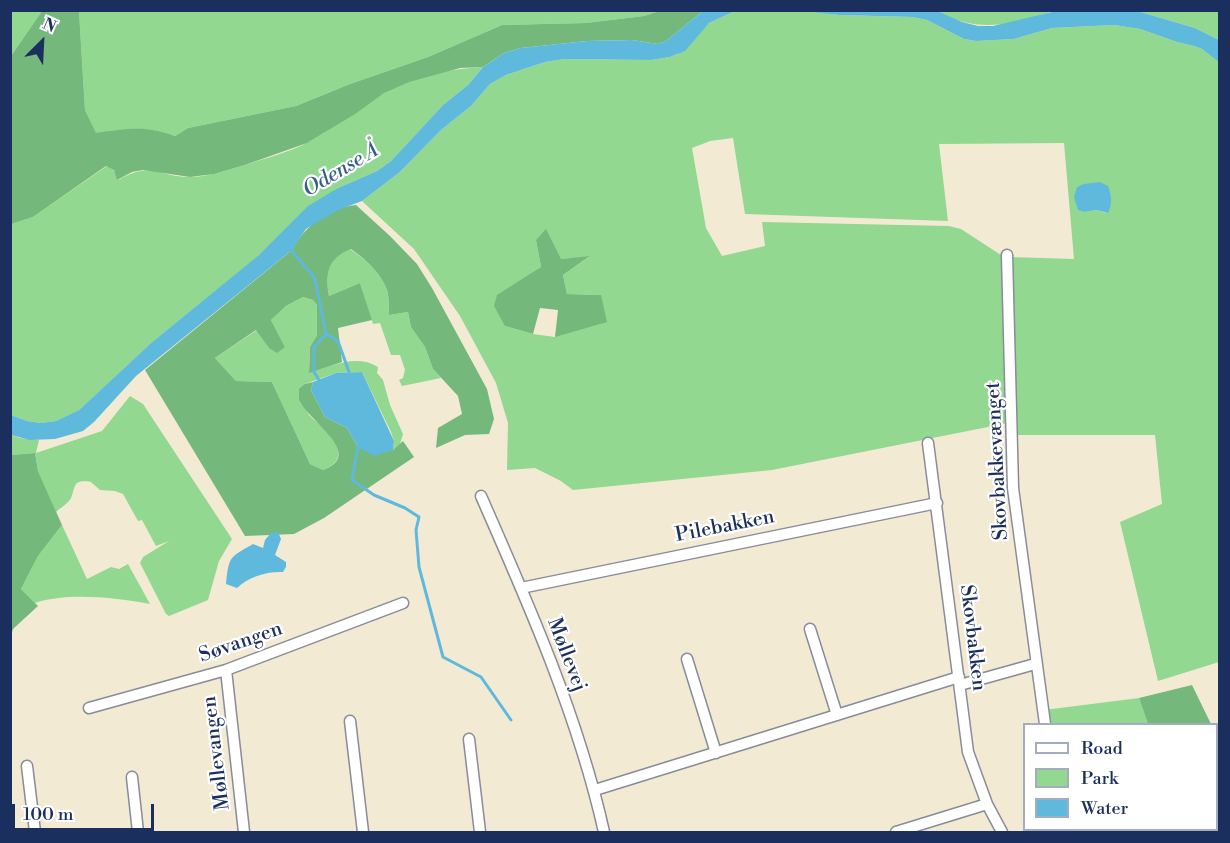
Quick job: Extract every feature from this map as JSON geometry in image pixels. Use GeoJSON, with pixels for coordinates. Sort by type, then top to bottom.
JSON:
{"type":"FeatureCollection","features":[{"type":"Feature","properties":{"kind":"street","name":"Skovbakkevænget"},"geometry":{"type":"LineString","coordinates":[[1007,255],[1013,488],[1035,664],[1045,723]]}},
{"type":"Feature","properties":{"kind":"street","name":"Skovbakken"},"geometry":{"type":"LineString","coordinates":[[928,443],[968,752],[987,804],[1002,832]]}},
{"type":"Feature","properties":{"kind":"street","name":"Møllevej"},"geometry":{"type":"LineString","coordinates":[[481,496],[521,588],[570,716],[595,790],[604,832]]}},
{"type":"Feature","properties":{"kind":"street","name":"Pilebakken"},"geometry":{"type":"LineString","coordinates":[[521,588],[937,503]]}},
{"type":"Feature","properties":{"kind":"street","name":"Søvangen"},"geometry":{"type":"LineString","coordinates":[[89,708],[226,670],[402,603]]}},
{"type":"Feature","properties":{"kind":"street"},"geometry":{"type":"LineString","coordinates":[[810,629],[837,715]]}},
{"type":"Feature","properties":{"kind":"street"},"geometry":{"type":"LineString","coordinates":[[687,659],[716,753]]}},
{"type":"Feature","properties":{"kind":"street"},"geometry":{"type":"LineString","coordinates":[[595,790],[837,715],[959,681],[1035,664]]}},
{"type":"Feature","properties":{"kind":"street","name":"Møllevangen"},"geometry":{"type":"LineString","coordinates":[[226,670],[244,832]]}},
{"type":"Feature","properties":{"kind":"street"},"geometry":{"type":"LineString","coordinates":[[350,721],[363,832]]}},
{"type":"Feature","properties":{"kind":"street"},"geometry":{"type":"LineString","coordinates":[[469,739],[480,832]]}},
{"type":"Feature","properties":{"kind":"street"},"geometry":{"type":"LineString","coordinates":[[27,766],[35,832]]}},
{"type":"Feature","properties":{"kind":"street"},"geometry":{"type":"LineString","coordinates":[[132,777],[138,832]]}},
{"type":"Feature","properties":{"kind":"street"},"geometry":{"type":"LineString","coordinates":[[896,832],[987,804]]}},
{"type":"Feature","properties":{"kind":"green space"},"geometry":{"type":"Polygon","coordinates":[[[805,10],[839,15],[912,17],[927,20],[964,39],[976,41],[1014,39],[1052,28],[1114,25],[1140,29],[1194,46],[1220,62],[1219,662],[1158,681],[1120,522],[1162,504],[1155,435],[1017,435],[1010,257],[1074,259],[1064,143],[939,144],[948,221],[745,214],[733,138],[710,141],[692,148],[706,228],[722,256],[765,246],[762,222],[949,226],[961,229],[1004,257],[1008,423],[772,470],[573,490],[535,468],[507,470],[508,423],[496,383],[460,316],[414,249],[362,201],[400,172],[441,130],[471,106],[490,84],[506,75],[545,62],[565,59],[651,60],[670,57],[678,54],[709,23],[735,11],[805,10]],[[1097,184],[1077,187],[1085,212],[1096,210],[1106,213],[1097,184]],[[536,240],[541,267],[520,282],[505,326],[555,337],[601,295],[567,294],[563,275],[589,257],[561,259],[536,240]]]}},
{"type":"Feature","properties":{"kind":"green space"},"geometry":{"type":"Polygon","coordinates":[[[11,11],[42,11],[11,56],[11,11]]]}},
{"type":"Feature","properties":{"kind":"green space"},"geometry":{"type":"Polygon","coordinates":[[[42,11],[79,11],[85,110],[96,133],[144,129],[175,136],[188,128],[296,106],[350,84],[428,57],[502,25],[586,23],[644,16],[659,11],[703,11],[666,41],[658,44],[632,40],[587,41],[521,48],[504,53],[483,67],[460,68],[409,82],[384,93],[355,114],[307,143],[214,174],[190,177],[143,170],[132,172],[117,180],[114,170],[106,166],[33,217],[11,224],[11,56],[42,11]]]}},
{"type":"Feature","properties":{"kind":"green space"},"geometry":{"type":"Polygon","coordinates":[[[79,11],[659,11],[644,16],[586,23],[502,25],[428,57],[350,84],[296,106],[188,128],[175,136],[145,129],[96,134],[85,110],[79,11]]]}},
{"type":"Feature","properties":{"kind":"green space"},"geometry":{"type":"Polygon","coordinates":[[[937,11],[1056,11],[1020,21],[984,25],[960,21],[937,11]]]}},
{"type":"Feature","properties":{"kind":"green space"},"geometry":{"type":"Polygon","coordinates":[[[1137,11],[1219,11],[1219,40],[1195,28],[1137,11]]]}},
{"type":"Feature","properties":{"kind":"green space"},"geometry":{"type":"Polygon","coordinates":[[[483,67],[468,85],[443,105],[391,161],[377,171],[338,188],[151,343],[79,410],[56,421],[41,423],[11,415],[10,224],[33,217],[107,166],[114,170],[118,180],[140,171],[156,171],[181,177],[219,172],[303,145],[382,94],[405,82],[444,72],[483,67]]]}},
{"type":"Feature","properties":{"kind":"green space"},"geometry":{"type":"Polygon","coordinates":[[[356,205],[417,264],[432,288],[487,389],[494,419],[489,434],[465,435],[436,448],[438,428],[462,414],[458,396],[433,369],[425,347],[411,327],[408,312],[389,315],[387,290],[381,278],[372,266],[351,249],[337,257],[330,267],[329,296],[360,283],[372,320],[338,328],[342,362],[309,373],[310,347],[317,335],[317,305],[313,300],[303,297],[286,306],[271,320],[285,347],[277,353],[269,348],[256,330],[215,358],[236,381],[272,382],[310,464],[323,470],[335,463],[339,455],[337,446],[330,436],[299,399],[299,389],[313,382],[311,390],[325,417],[347,428],[358,447],[393,450],[403,441],[414,457],[324,518],[294,534],[245,536],[145,370],[292,250],[297,241],[318,220],[336,210],[356,205]]]}},
{"type":"Feature","properties":{"kind":"green space"},"geometry":{"type":"Polygon","coordinates":[[[546,229],[561,259],[590,256],[563,275],[567,294],[601,295],[607,322],[555,337],[558,310],[540,308],[533,334],[505,326],[494,306],[497,295],[541,267],[536,240],[546,229]]]}},
{"type":"Feature","properties":{"kind":"green space"},"geometry":{"type":"Polygon","coordinates":[[[350,249],[372,266],[381,278],[387,290],[389,315],[408,312],[411,327],[425,347],[433,369],[441,378],[402,386],[399,380],[403,378],[405,370],[400,355],[391,355],[380,323],[373,324],[360,283],[329,296],[330,267],[337,257],[350,249]]]}},
{"type":"Feature","properties":{"kind":"green space"},"geometry":{"type":"Polygon","coordinates":[[[303,297],[313,300],[317,305],[317,335],[310,347],[309,372],[352,361],[361,361],[378,367],[377,373],[383,380],[390,405],[403,434],[400,444],[393,450],[394,441],[391,432],[362,372],[336,373],[305,384],[308,413],[326,430],[337,447],[338,458],[323,470],[310,464],[272,382],[236,381],[215,358],[257,330],[269,348],[285,347],[271,320],[286,306],[303,297]]]}},
{"type":"Feature","properties":{"kind":"green space"},"geometry":{"type":"Polygon","coordinates":[[[130,396],[143,404],[232,539],[219,561],[208,600],[169,616],[140,563],[143,557],[169,541],[156,546],[142,520],[138,521],[123,494],[100,490],[91,482],[81,482],[76,485],[70,500],[56,512],[38,471],[35,453],[11,455],[11,435],[39,440],[36,453],[102,431],[130,396]]]}},
{"type":"Feature","properties":{"kind":"green space"},"geometry":{"type":"Polygon","coordinates":[[[35,453],[38,471],[62,525],[38,556],[21,589],[38,606],[13,629],[11,636],[11,455],[35,453]]]}},
{"type":"Feature","properties":{"kind":"green space"},"geometry":{"type":"Polygon","coordinates":[[[62,525],[87,579],[111,567],[119,569],[128,564],[150,604],[108,598],[77,597],[35,603],[21,589],[38,556],[62,525]]]}},
{"type":"Feature","properties":{"kind":"green space"},"geometry":{"type":"Polygon","coordinates":[[[1192,685],[1211,723],[1148,723],[1139,698],[1192,685]]]}},
{"type":"Feature","properties":{"kind":"green space"},"geometry":{"type":"Polygon","coordinates":[[[1139,698],[1148,723],[1046,723],[1044,710],[1139,698]]]}},
{"type":"Feature","properties":{"kind":"green space"},"geometry":{"type":"Polygon","coordinates":[[[1218,737],[1220,741],[1219,832],[1183,832],[1218,831],[1218,737]]]}},
{"type":"Feature","properties":{"kind":"water"},"geometry":{"type":"Polygon","coordinates":[[[703,11],[735,11],[709,23],[685,51],[670,57],[651,60],[565,59],[545,62],[506,75],[490,84],[471,106],[441,130],[400,172],[362,201],[338,210],[306,229],[292,250],[136,376],[83,431],[55,439],[30,440],[11,435],[11,415],[41,423],[56,421],[79,410],[151,343],[259,255],[308,206],[338,188],[377,171],[391,161],[443,105],[468,85],[483,67],[504,53],[521,48],[587,41],[632,40],[658,44],[666,41],[703,11]]]}},
{"type":"Feature","properties":{"kind":"water"},"geometry":{"type":"Polygon","coordinates":[[[805,11],[937,11],[962,22],[978,26],[993,26],[1056,11],[1137,11],[1195,28],[1219,40],[1219,62],[1194,46],[1140,29],[1114,25],[1052,28],[1014,39],[976,41],[964,39],[927,20],[912,17],[839,15],[805,11]]]}},
{"type":"Feature","properties":{"kind":"water"},"geometry":{"type":"Polygon","coordinates":[[[1100,182],[1108,186],[1110,192],[1111,203],[1108,213],[1078,210],[1074,197],[1077,187],[1100,182]]]}},
{"type":"Feature","properties":{"kind":"water"},"geometry":{"type":"Polygon","coordinates":[[[362,372],[394,441],[393,450],[374,456],[358,447],[347,428],[325,417],[311,390],[313,382],[336,373],[362,372]]]}},
{"type":"Feature","properties":{"kind":"water"},"geometry":{"type":"Polygon","coordinates":[[[278,532],[281,539],[275,555],[286,562],[283,572],[258,576],[237,588],[226,584],[228,568],[235,555],[253,544],[263,548],[265,540],[271,533],[278,532]]]}},
{"type":"Feature","properties":{"kind":"waterway"},"geometry":{"type":"LineString","coordinates":[[290,249],[314,277],[316,284],[326,334],[314,347],[314,372],[319,380]]}},
{"type":"Feature","properties":{"kind":"waterway"},"geometry":{"type":"LineString","coordinates":[[326,334],[338,341],[349,372]]}},
{"type":"Feature","properties":{"kind":"waterway"},"geometry":{"type":"LineString","coordinates":[[358,447],[352,480],[374,495],[405,508],[419,517],[416,530],[419,567],[443,657],[481,677],[511,720]]}},
{"type":"Feature","properties":{"kind":"water label","name":"Odense Å"},"geometry":{"type":"Point","coordinates":[341,171]}}]}
